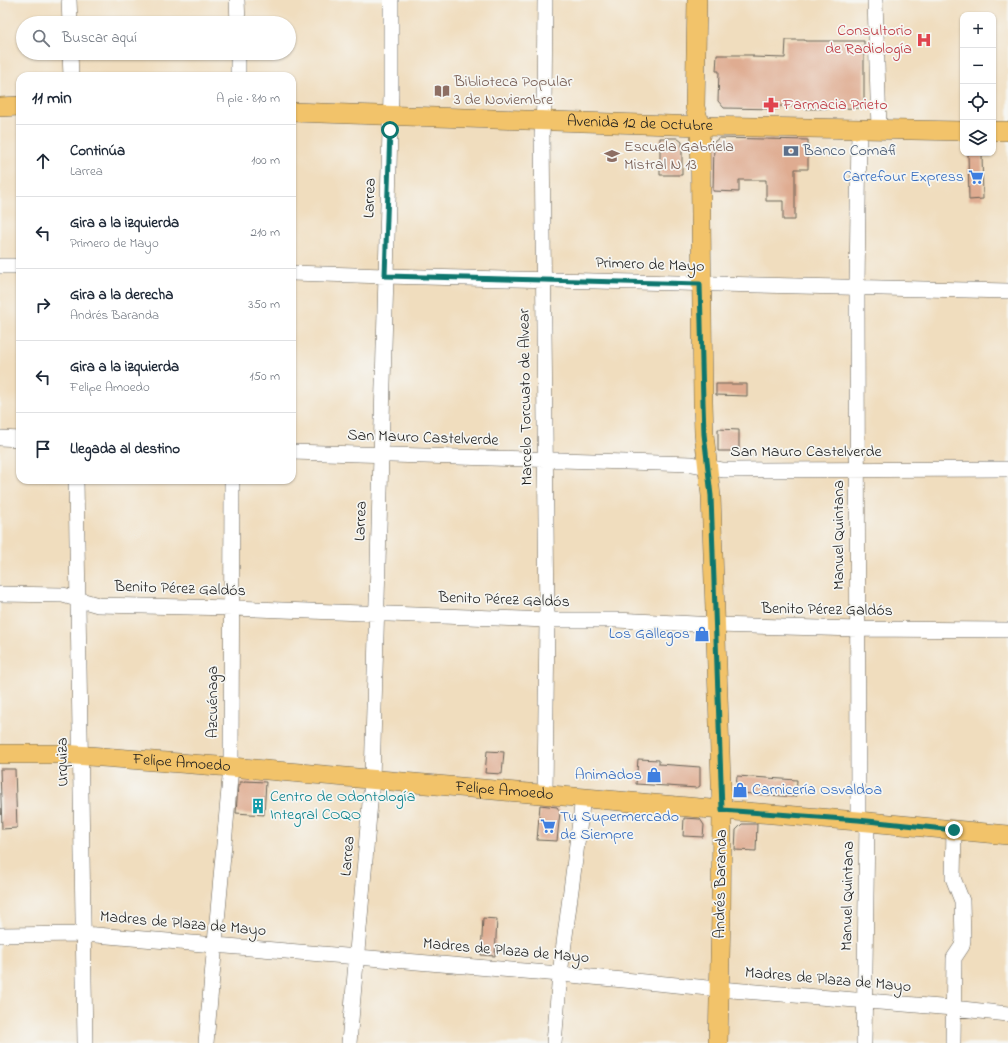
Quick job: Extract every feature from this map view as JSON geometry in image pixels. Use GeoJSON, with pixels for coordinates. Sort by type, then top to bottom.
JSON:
{"type":"FeatureCollection","features":[{"type":"Feature","properties":{"kind":"main road","name":"Andrés Baranda"},"geometry":{"type":"LineString","coordinates":[[697,0],[695,107],[700,126],[700,284],[703,402],[704,434],[709,467],[711,496],[722,810],[718,1043]]}},
{"type":"Feature","properties":{"kind":"main road","name":"Andrés Baranda"},"geometry":{"type":"LineString","coordinates":[[700,126],[708,110],[708,0]]}},
{"type":"Feature","properties":{"kind":"main road"},"geometry":{"type":"LineString","coordinates":[[0,107],[16,106]]}},
{"type":"Feature","properties":{"kind":"main road","name":"Avenida 12 de Octubre"},"geometry":{"type":"LineString","coordinates":[[296,112],[700,126],[960,131]]}},
{"type":"Feature","properties":{"kind":"main road"},"geometry":{"type":"LineString","coordinates":[[996,131],[1008,132]]}},
{"type":"Feature","properties":{"kind":"main road","name":"Felipe Amoedo"},"geometry":{"type":"LineString","coordinates":[[0,754],[81,755],[231,767],[863,821],[1008,835]]}},
{"type":"Feature","properties":{"kind":"street"},"geometry":{"type":"LineString","coordinates":[[69,0],[70,16]]}},
{"type":"Feature","properties":{"kind":"street"},"geometry":{"type":"LineString","coordinates":[[238,0],[238,16]]}},
{"type":"Feature","properties":{"kind":"street","name":"Larrea"},"geometry":{"type":"LineString","coordinates":[[349,1043],[372,780],[385,276],[391,115],[391,0]]}},
{"type":"Feature","properties":{"kind":"street","name":"Marcelo Torcuato de Alvear"},"geometry":{"type":"LineString","coordinates":[[544,0],[544,104],[542,134],[546,460],[545,794]]}},
{"type":"Feature","properties":{"kind":"street"},"geometry":{"type":"LineString","coordinates":[[875,0],[879,129]]}},
{"type":"Feature","properties":{"kind":"street"},"geometry":{"type":"LineString","coordinates":[[70,60],[71,72]]}},
{"type":"Feature","properties":{"kind":"street"},"geometry":{"type":"LineString","coordinates":[[238,60],[238,72]]}},
{"type":"Feature","properties":{"kind":"street","name":"Manuel Quintana"},"geometry":{"type":"LineString","coordinates":[[859,129],[857,470],[858,629],[863,821],[864,1043]]}},
{"type":"Feature","properties":{"kind":"street"},"geometry":{"type":"LineString","coordinates":[[0,266],[16,266]]}},
{"type":"Feature","properties":{"kind":"street","name":"Primero de Mayo"},"geometry":{"type":"LineString","coordinates":[[296,273],[1008,291]]}},
{"type":"Feature","properties":{"kind":"street"},"geometry":{"type":"LineString","coordinates":[[0,438],[16,439]]}},
{"type":"Feature","properties":{"kind":"street","name":"San Mauro Castelverde"},"geometry":{"type":"LineString","coordinates":[[296,452],[692,464],[734,470],[1008,469]]}},
{"type":"Feature","properties":{"kind":"street","name":"Urquiza"},"geometry":{"type":"LineString","coordinates":[[76,484],[85,1043]]}},
{"type":"Feature","properties":{"kind":"street","name":"Azcuénaga"},"geometry":{"type":"LineString","coordinates":[[206,1043],[231,767],[232,484]]}},
{"type":"Feature","properties":{"kind":"street","name":"Benito Pérez Galdós"},"geometry":{"type":"LineString","coordinates":[[0,594],[63,595],[98,605],[232,608],[546,620],[616,620],[716,625],[858,629],[1008,630]]}},
{"type":"Feature","properties":{"kind":"street"},"geometry":{"type":"LineString","coordinates":[[554,1043],[560,974],[583,798]]}},
{"type":"Feature","properties":{"kind":"street"},"geometry":{"type":"LineString","coordinates":[[953,1043],[954,958],[962,946],[963,940],[962,901],[953,878],[954,830]]}},
{"type":"Feature","properties":{"kind":"street","name":"Madres de Plaza de Mayo"},"geometry":{"type":"LineString","coordinates":[[0,935],[84,934],[357,956],[719,989],[865,1000],[1008,1014]]}},
{"type":"Feature","properties":{"kind":"building"},"geometry":{"type":"Polygon","coordinates":[[[786,40],[864,41],[864,105],[862,108],[804,109],[804,107],[778,106],[778,109],[724,108],[718,101],[719,71],[716,71],[717,55],[753,55],[753,57],[785,58],[786,40]]]}},
{"type":"Feature","properties":{"kind":"building"},"geometry":{"type":"Polygon","coordinates":[[[660,138],[677,138],[682,142],[682,175],[660,175],[660,138]]]}},
{"type":"Feature","properties":{"kind":"building"},"geometry":{"type":"Polygon","coordinates":[[[719,138],[808,140],[808,169],[795,169],[795,220],[783,220],[783,201],[766,201],[766,180],[739,180],[739,192],[713,191],[714,142],[719,138]]]}},
{"type":"Feature","properties":{"kind":"building","name":"Carrefour Express"},"geometry":{"type":"Polygon","coordinates":[[[968,156],[982,156],[983,199],[969,200],[968,156]]]}},
{"type":"Feature","properties":{"kind":"building"},"geometry":{"type":"Polygon","coordinates":[[[716,384],[747,384],[747,396],[716,395],[716,384]]]}},
{"type":"Feature","properties":{"kind":"building"},"geometry":{"type":"Polygon","coordinates":[[[718,429],[739,430],[739,451],[718,451],[718,429]]]}},
{"type":"Feature","properties":{"kind":"building"},"geometry":{"type":"Polygon","coordinates":[[[487,751],[504,752],[502,774],[485,773],[487,751]]]}},
{"type":"Feature","properties":{"kind":"building"},"geometry":{"type":"Polygon","coordinates":[[[638,759],[659,760],[659,764],[700,767],[700,786],[697,788],[636,784],[638,759]]]}},
{"type":"Feature","properties":{"kind":"building"},"geometry":{"type":"Polygon","coordinates":[[[0,769],[15,769],[17,828],[2,829],[0,769]]]}},
{"type":"Feature","properties":{"kind":"building"},"geometry":{"type":"Polygon","coordinates":[[[737,776],[797,780],[796,797],[740,793],[736,789],[737,776]]]}},
{"type":"Feature","properties":{"kind":"building"},"geometry":{"type":"Polygon","coordinates":[[[240,782],[266,782],[264,815],[236,813],[238,785],[240,785],[240,782]]]}},
{"type":"Feature","properties":{"kind":"building","name":"Tu Supermercado de Siempre"},"geometry":{"type":"Polygon","coordinates":[[[540,805],[557,807],[560,812],[557,841],[537,840],[540,805]]]}},
{"type":"Feature","properties":{"kind":"building"},"geometry":{"type":"Polygon","coordinates":[[[684,818],[700,819],[704,825],[703,837],[683,836],[684,818]]]}},
{"type":"Feature","properties":{"kind":"building"},"geometry":{"type":"Polygon","coordinates":[[[742,824],[757,824],[756,851],[735,850],[736,830],[742,824]]]}},
{"type":"Feature","properties":{"kind":"building"},"geometry":{"type":"Polygon","coordinates":[[[483,918],[497,919],[495,956],[481,955],[483,918]]]}},
{"type":"Feature","properties":{"kind":"place","name":"Consultorio de Radiología"},"geometry":{"type":"Point","coordinates":[924,40]}},
{"type":"Feature","properties":{"kind":"place","name":"Biblioteca Popular 3 de Noviembre"},"geometry":{"type":"Point","coordinates":[442,91]}},
{"type":"Feature","properties":{"kind":"place","name":"Farmacia Prieto"},"geometry":{"type":"Point","coordinates":[771,105]}},
{"type":"Feature","properties":{"kind":"place","name":"Banco Comafi"},"geometry":{"type":"Point","coordinates":[791,151]}},
{"type":"Feature","properties":{"kind":"place","name":"Escuela Gabriela Mistral N 13"},"geometry":{"type":"Point","coordinates":[612,156]}},
{"type":"Feature","properties":{"kind":"place","name":"Carrefour Express"},"geometry":{"type":"Point","coordinates":[976,177]}},
{"type":"Feature","properties":{"kind":"place","name":"Los Gallegos"},"geometry":{"type":"Point","coordinates":[702,634]}},
{"type":"Feature","properties":{"kind":"place","name":"Animados"},"geometry":{"type":"Point","coordinates":[654,775]}},
{"type":"Feature","properties":{"kind":"place","name":"Carnicería Osvaldoa"},"geometry":{"type":"Point","coordinates":[740,790]}},
{"type":"Feature","properties":{"kind":"place","name":"Centro de Odontología Integral COQO"},"geometry":{"type":"Point","coordinates":[258,806]}},
{"type":"Feature","properties":{"kind":"place","name":"Tu Supermercado de Siempre"},"geometry":{"type":"Point","coordinates":[548,826]}},
{"type":"Feature","properties":{"kind":"route"},"geometry":{"type":"LineString","coordinates":[[390,130],[385,276],[700,284],[704,434],[711,483],[722,810],[858,820],[954,830]]}}]}
